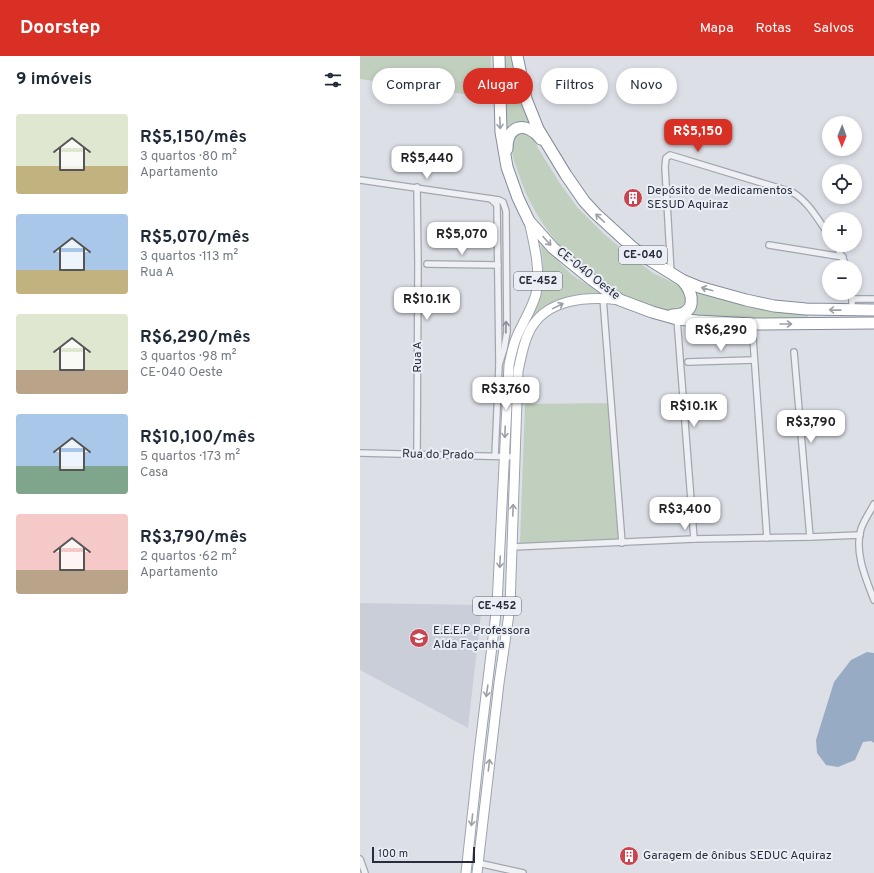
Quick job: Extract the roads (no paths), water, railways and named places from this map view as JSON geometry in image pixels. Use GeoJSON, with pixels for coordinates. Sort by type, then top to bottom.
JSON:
{"type":"FeatureCollection","features":[{"type":"Feature","properties":{"kind":"highway","name":"CE-040 Oeste"},"geometry":{"type":"LineString","coordinates":[[499,56],[501,132],[507,167],[518,198],[529,221],[553,248],[571,264],[620,300],[677,319],[704,322],[752,324],[874,323]]}},
{"type":"Feature","properties":{"kind":"highway","name":"CE-040"},"geometry":{"type":"LineString","coordinates":[[516,56],[526,99],[538,129],[578,192],[595,213],[631,246],[682,280],[732,297],[774,306],[806,309],[852,301],[874,310]]}},
{"type":"Feature","properties":{"kind":"highway"},"geometry":{"type":"LineString","coordinates":[[507,167],[508,140],[511,132],[518,128],[528,128],[533,131],[552,151]]}},
{"type":"Feature","properties":{"kind":"highway"},"geometry":{"type":"LineString","coordinates":[[659,314],[680,314],[689,309],[691,305],[690,290],[682,280]]}},
{"type":"Feature","properties":{"kind":"main road","name":"CE-452"},"geometry":{"type":"LineString","coordinates":[[466,873],[497,605],[509,366],[516,338],[532,306],[538,281],[535,249],[529,221]]}},
{"type":"Feature","properties":{"kind":"main road","name":"CE-452"},"geometry":{"type":"LineString","coordinates":[[477,873],[499,683],[510,607],[518,371],[524,345],[535,322],[555,307],[568,301],[579,299],[603,298],[620,300]]}},
{"type":"Feature","properties":{"kind":"street"},"geometry":{"type":"LineString","coordinates":[[671,274],[664,167],[666,158],[670,155],[792,192],[806,202],[822,225]]}},
{"type":"Feature","properties":{"kind":"street"},"geometry":{"type":"LineString","coordinates":[[360,180],[417,187],[503,202],[506,211],[507,332],[499,365]]}},
{"type":"Feature","properties":{"kind":"street","name":"Rua A"},"geometry":{"type":"LineString","coordinates":[[417,187],[417,454]]}},
{"type":"Feature","properties":{"kind":"street"},"geometry":{"type":"LineString","coordinates":[[490,199],[497,205],[499,365],[495,456]]}},
{"type":"Feature","properties":{"kind":"street"},"geometry":{"type":"LineString","coordinates":[[769,245],[843,257]]}},
{"type":"Feature","properties":{"kind":"street"},"geometry":{"type":"LineString","coordinates":[[840,252],[844,260]]}},
{"type":"Feature","properties":{"kind":"street"},"geometry":{"type":"LineString","coordinates":[[427,264],[498,265]]}},
{"type":"Feature","properties":{"kind":"street"},"geometry":{"type":"LineString","coordinates":[[603,298],[622,543]]}},
{"type":"Feature","properties":{"kind":"street"},"geometry":{"type":"LineString","coordinates":[[852,301],[874,298]]}},
{"type":"Feature","properties":{"kind":"street"},"geometry":{"type":"LineString","coordinates":[[677,319],[694,539]]}},
{"type":"Feature","properties":{"kind":"street"},"geometry":{"type":"LineString","coordinates":[[752,324],[767,538]]}},
{"type":"Feature","properties":{"kind":"street"},"geometry":{"type":"LineString","coordinates":[[794,352],[810,537]]}},
{"type":"Feature","properties":{"kind":"street"},"geometry":{"type":"LineString","coordinates":[[688,362],[754,360]]}},
{"type":"Feature","properties":{"kind":"street","name":"Rua do Prado"},"geometry":{"type":"LineString","coordinates":[[360,453],[515,457]]}},
{"type":"Feature","properties":{"kind":"street"},"geometry":{"type":"LineString","coordinates":[[874,504],[862,527],[860,535],[860,555],[866,579],[874,600]]}},
{"type":"Feature","properties":{"kind":"street"},"geometry":{"type":"LineString","coordinates":[[512,547],[694,539],[860,535]]}},
{"type":"Feature","properties":{"kind":"street"},"geometry":{"type":"LineString","coordinates":[[360,859],[365,873]]}},
{"type":"Feature","properties":{"kind":"street"},"geometry":{"type":"LineString","coordinates":[[478,863],[523,873]]}},
{"type":"Feature","properties":{"kind":"water"},"geometry":{"type":"Polygon","coordinates":[[[867,652],[874,653],[874,743],[871,741],[863,742],[855,760],[838,767],[826,765],[817,753],[816,740],[834,682],[851,660],[867,652]]]}},
{"type":"Feature","properties":{"kind":"place","name":"Depósito de Medicamentos SESUD Aquiraz"},"geometry":{"type":"Point","coordinates":[633,198]}},
{"type":"Feature","properties":{"kind":"place","name":"E.E.E.P Professora Alda Façanha"},"geometry":{"type":"Point","coordinates":[419,638]}},
{"type":"Feature","properties":{"kind":"place","name":"Garagem de ônibus SEDUC Aquiraz"},"geometry":{"type":"Point","coordinates":[629,856]}}]}
